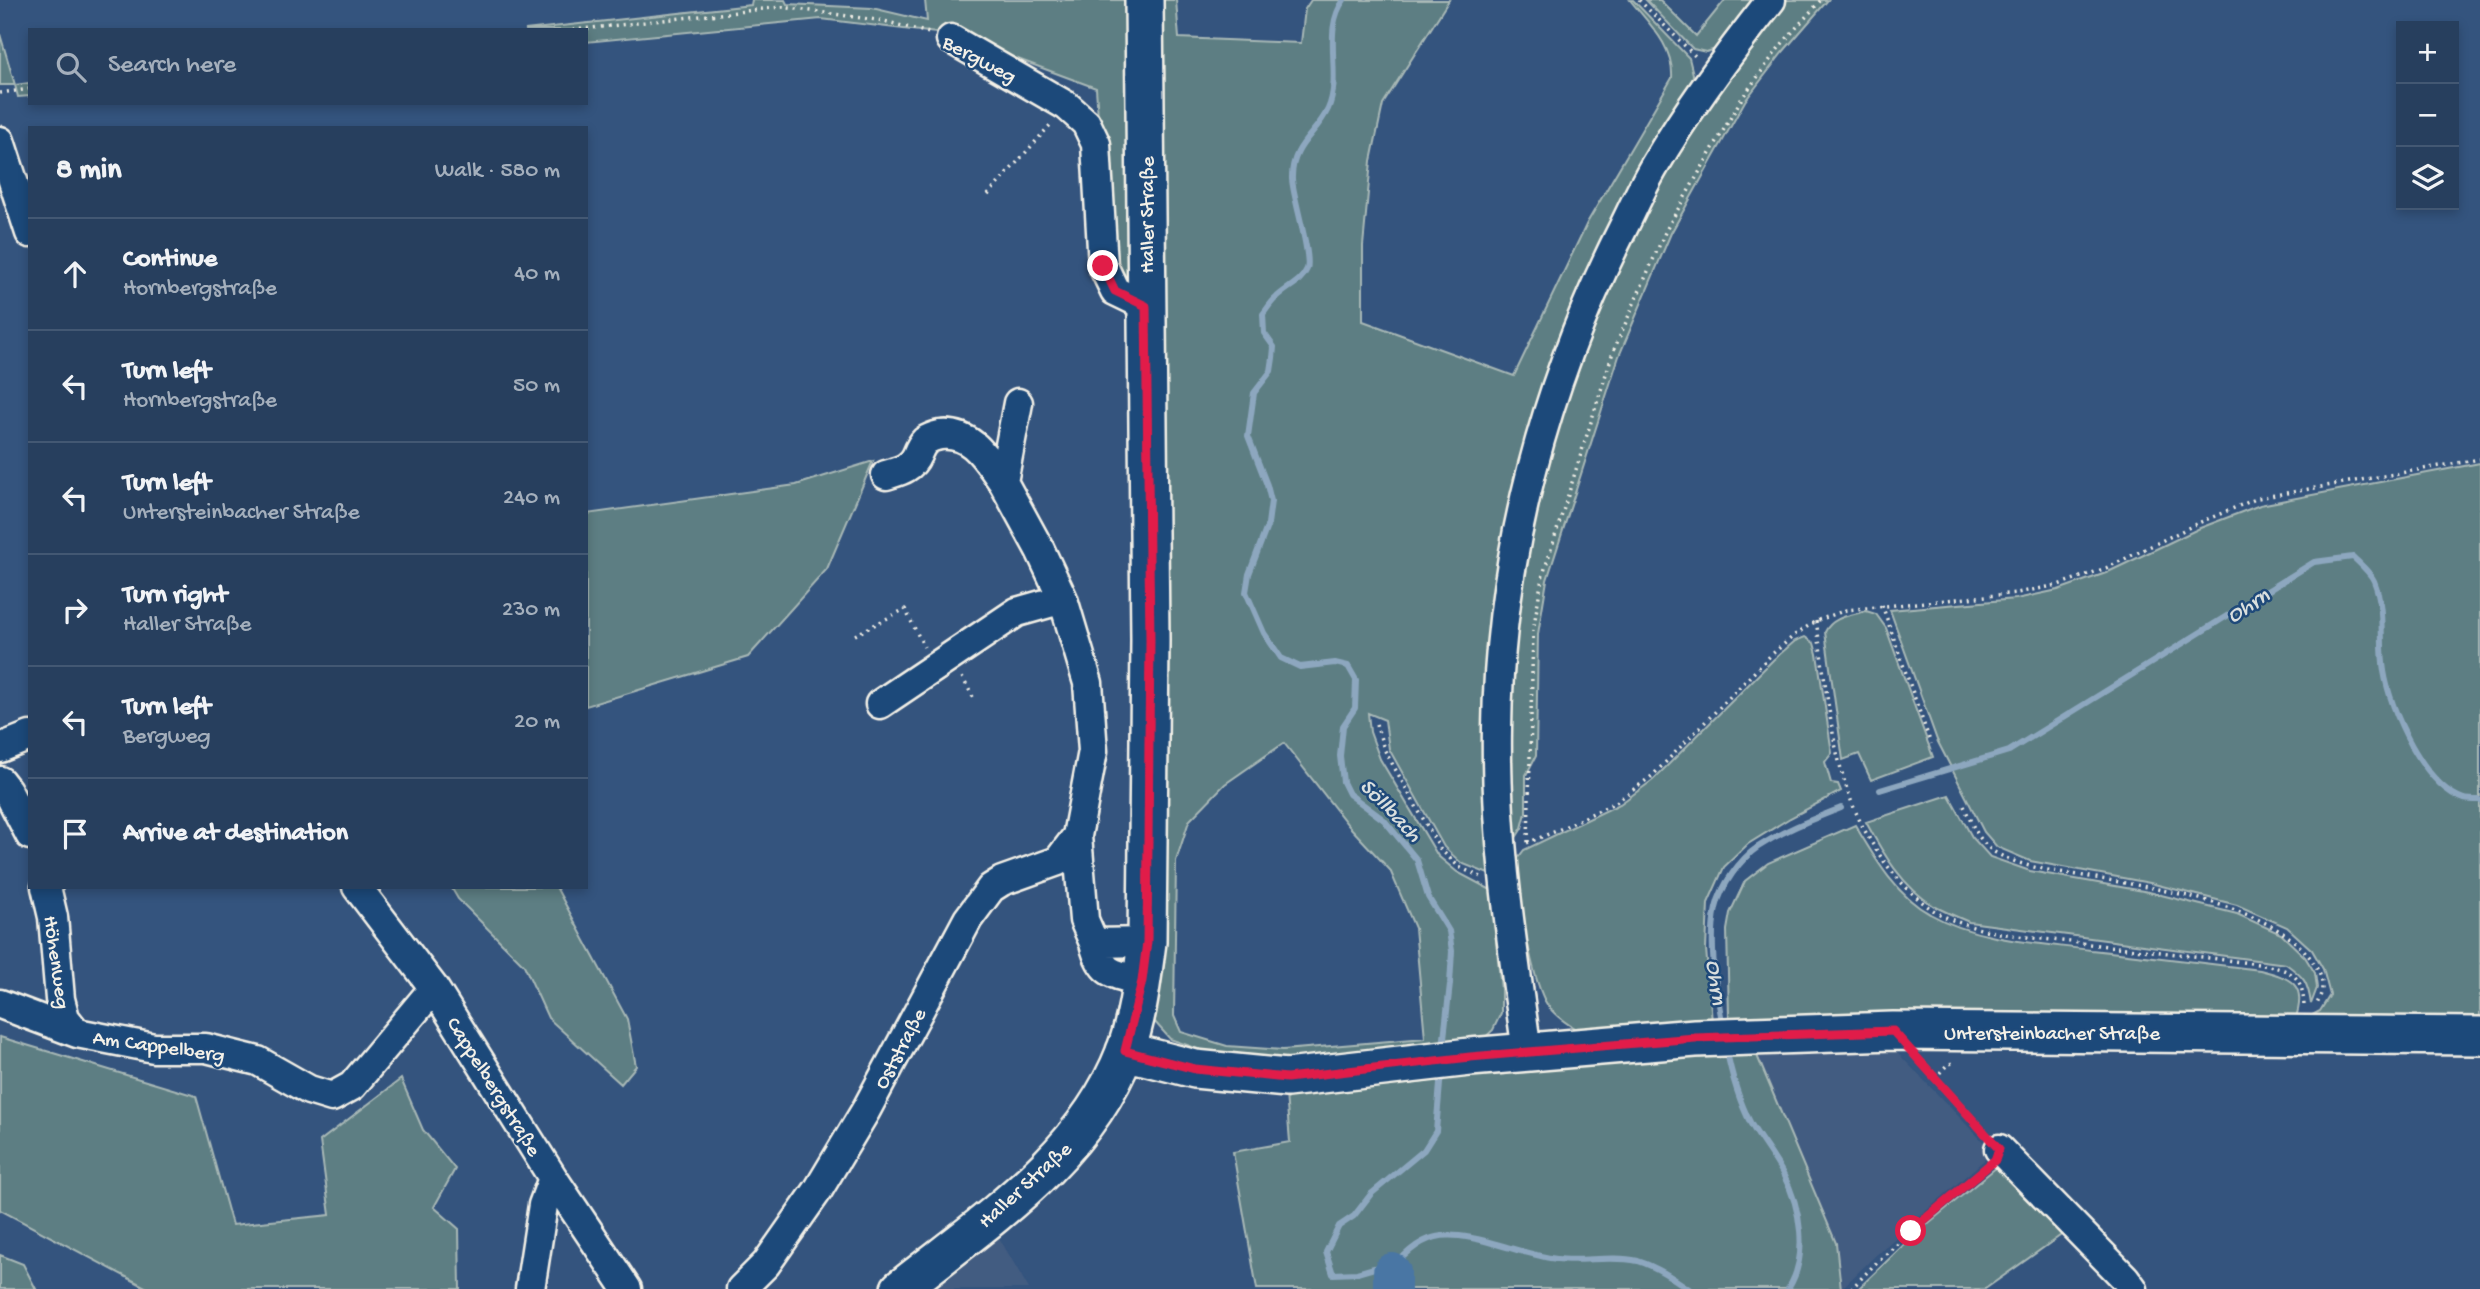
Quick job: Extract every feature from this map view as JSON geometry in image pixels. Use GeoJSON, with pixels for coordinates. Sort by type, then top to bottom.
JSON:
{"type":"FeatureCollection","features":[{"type":"Feature","properties":{"kind":"main road","name":"Haller Straße"},"geometry":{"type":"LineString","coordinates":[[900,1289],[1044,1173],[1078,1136],[1107,1091],[1125,1051],[1142,981],[1147,942],[1150,640],[1144,0]]}},
{"type":"Feature","properties":{"kind":"main road","name":"Untersteinbacher Straße"},"geometry":{"type":"LineString","coordinates":[[1125,1051],[1195,1069],[1287,1078],[1470,1057],[1748,1036],[1893,1031],[2480,1036]]}},
{"type":"Feature","properties":{"kind":"street"},"geometry":{"type":"LineString","coordinates":[[1527,1052],[1500,853],[1497,727],[1506,590],[1524,497],[1556,387],[1597,279],[1654,167],[1713,74],[1771,0]]}},
{"type":"Feature","properties":{"kind":"street","name":"Bergweg"},"geometry":{"type":"LineString","coordinates":[[951,39],[1067,106],[1086,123],[1096,144],[1103,266],[1115,291],[1146,306]]}},
{"type":"Feature","properties":{"kind":"street"},"geometry":{"type":"LineString","coordinates":[[0,141],[28,227]]}},
{"type":"Feature","properties":{"kind":"street"},"geometry":{"type":"LineString","coordinates":[[1003,482],[1018,403]]}},
{"type":"Feature","properties":{"kind":"street","name":"Oststraße"},"geometry":{"type":"LineString","coordinates":[[886,475],[905,470],[914,463],[926,440],[952,434],[967,440],[978,448],[1003,482],[1040,550],[1063,599],[1088,683],[1093,751],[1077,836],[1084,920],[1098,960],[1108,973],[1142,981]]}},
{"type":"Feature","properties":{"kind":"street"},"geometry":{"type":"LineString","coordinates":[[880,704],[1017,612],[1063,599]]}},
{"type":"Feature","properties":{"kind":"street"},"geometry":{"type":"LineString","coordinates":[[0,748],[28,737]]}},
{"type":"Feature","properties":{"kind":"street"},"geometry":{"type":"LineString","coordinates":[[0,781],[28,831]]}},
{"type":"Feature","properties":{"kind":"street","name":"Oststraße"},"geometry":{"type":"LineString","coordinates":[[741,1289],[766,1264],[818,1190],[866,1110],[968,919],[983,898],[991,888],[1002,881],[1058,861],[1077,836]]}},
{"type":"Feature","properties":{"kind":"street","name":"Höhenweg"},"geometry":{"type":"LineString","coordinates":[[46,889],[53,917],[60,999],[65,1018],[77,1033]]}},
{"type":"Feature","properties":{"kind":"street","name":"Cappelbergstraße"},"geometry":{"type":"LineString","coordinates":[[359,889],[434,988],[553,1178],[628,1289]]}},
{"type":"Feature","properties":{"kind":"street"},"geometry":{"type":"LineString","coordinates":[[1094,943],[1147,942]]}},
{"type":"Feature","properties":{"kind":"street","name":"Am Cappelberg"},"geometry":{"type":"LineString","coordinates":[[0,1004],[77,1033],[154,1048],[206,1048],[258,1061],[309,1090],[332,1097],[352,1086],[434,988]]}},
{"type":"Feature","properties":{"kind":"street"},"geometry":{"type":"LineString","coordinates":[[1999,1149],[2133,1289]]}},
{"type":"Feature","properties":{"kind":"street"},"geometry":{"type":"LineString","coordinates":[[530,1289],[543,1205],[553,1178]]}},
{"type":"Feature","properties":{"kind":"path"},"geometry":{"type":"LineString","coordinates":[[781,0],[782,7]]}},
{"type":"Feature","properties":{"kind":"path"},"geometry":{"type":"LineString","coordinates":[[1639,0],[1713,74]]}},
{"type":"Feature","properties":{"kind":"path"},"geometry":{"type":"LineString","coordinates":[[1528,842],[1533,631],[1542,578],[1613,352],[1666,230],[1742,98],[1781,45],[1821,0]]}},
{"type":"Feature","properties":{"kind":"path","name":"Bergweg"},"geometry":{"type":"LineString","coordinates":[[588,28],[782,7],[884,21],[951,39]]}},
{"type":"Feature","properties":{"kind":"path"},"geometry":{"type":"LineString","coordinates":[[0,93],[28,89]]}},
{"type":"Feature","properties":{"kind":"path"},"geometry":{"type":"LineString","coordinates":[[988,195],[1067,106]]}},
{"type":"Feature","properties":{"kind":"path"},"geometry":{"type":"LineString","coordinates":[[1500,853],[1556,831],[1616,802],[1652,776],[1771,655],[1816,621],[1846,610],[2017,593],[2057,585],[2106,568],[2196,524],[2258,498],[2480,458]]}},
{"type":"Feature","properties":{"kind":"path"},"geometry":{"type":"LineString","coordinates":[[1882,605],[1931,744]]}},
{"type":"Feature","properties":{"kind":"path"},"geometry":{"type":"LineString","coordinates":[[855,635],[905,609],[934,667]]}},
{"type":"Feature","properties":{"kind":"path"},"geometry":{"type":"LineString","coordinates":[[1816,621],[1837,752],[1861,823],[1880,857],[1902,884],[1931,908],[1966,926],[2258,964],[2286,970],[2299,980],[2304,990],[2305,1010],[2315,1007],[2323,992],[2319,971],[2308,954],[2284,932],[2224,907],[2149,887],[2031,867],[2007,858],[1995,853],[1977,836],[1964,806]]}},
{"type":"Feature","properties":{"kind":"path"},"geometry":{"type":"LineString","coordinates":[[1376,724],[1384,749],[1440,849],[1459,867],[1503,883]]}},
{"type":"Feature","properties":{"kind":"path"},"geometry":{"type":"LineString","coordinates":[[1851,1289],[1894,1246],[1995,1160],[1999,1149],[1893,1031]]}},
{"type":"Feature","properties":{"kind":"shaded area"},"geometry":{"type":"Polygon","coordinates":[[[1887,1042],[1987,1146],[1984,1160],[1841,1289],[1835,1243],[1753,1046],[1887,1042]]]}},
{"type":"Feature","properties":{"kind":"shaded area"},"geometry":{"type":"Polygon","coordinates":[[[995,1231],[1029,1289],[922,1289],[995,1231]]]}},
{"type":"Feature","properties":{"kind":"green space"},"geometry":{"type":"Polygon","coordinates":[[[752,0],[785,0],[787,4],[872,8],[927,21],[925,0],[1129,0],[1130,291],[1108,262],[1096,88],[953,35],[821,19],[588,42],[588,28],[543,28],[751,5],[752,0]]]}},
{"type":"Feature","properties":{"kind":"green space"},"geometry":{"type":"Polygon","coordinates":[[[1155,0],[1176,0],[1179,38],[1301,43],[1305,9],[1311,0],[1449,0],[1383,104],[1371,161],[1363,246],[1363,321],[1514,376],[1587,223],[1672,78],[1672,66],[1665,46],[1630,0],[1633,0],[1689,58],[1693,74],[1692,86],[1517,494],[1491,875],[1461,863],[1444,847],[1389,749],[1385,720],[1368,713],[1370,732],[1380,759],[1438,856],[1457,872],[1491,890],[1501,1013],[1493,1030],[1480,1042],[1286,1063],[1221,1057],[1170,1039],[1154,1021],[1155,0]],[[1284,743],[1225,784],[1189,821],[1176,861],[1174,1016],[1181,1032],[1227,1046],[1283,1050],[1425,1038],[1415,928],[1390,870],[1348,825],[1284,743]]]}},
{"type":"Feature","properties":{"kind":"green space"},"geometry":{"type":"Polygon","coordinates":[[[1646,0],[1660,0],[1696,36],[1725,0],[1756,0],[1719,48],[1706,52],[1693,49],[1646,0]]]}},
{"type":"Feature","properties":{"kind":"green space"},"geometry":{"type":"Polygon","coordinates":[[[1784,0],[1828,0],[1745,101],[1671,233],[1619,356],[1547,580],[1538,634],[1536,756],[1526,775],[1526,813],[1517,836],[1511,832],[1507,728],[1518,588],[1536,498],[1566,389],[1607,280],[1664,170],[1784,0]]]}},
{"type":"Feature","properties":{"kind":"green space"},"geometry":{"type":"Polygon","coordinates":[[[0,34],[15,85],[0,85],[0,34]]]}},
{"type":"Feature","properties":{"kind":"green space"},"geometry":{"type":"Polygon","coordinates":[[[28,83],[28,96],[18,97],[15,85],[28,83]]]}},
{"type":"Feature","properties":{"kind":"green space"},"geometry":{"type":"Polygon","coordinates":[[[873,461],[827,569],[748,657],[588,705],[588,514],[796,485],[873,461]]]}},
{"type":"Feature","properties":{"kind":"green space"},"geometry":{"type":"Polygon","coordinates":[[[2480,463],[2480,1025],[2313,1020],[2312,1015],[2320,1011],[2330,995],[2323,969],[2312,950],[2287,927],[2237,905],[2150,883],[2030,861],[1997,847],[1984,832],[1937,740],[1890,610],[2016,599],[2058,590],[2106,573],[2200,528],[2260,505],[2480,463]]]}},
{"type":"Feature","properties":{"kind":"green space"},"geometry":{"type":"Polygon","coordinates":[[[1866,611],[1876,614],[1886,628],[1933,757],[1871,780],[1859,754],[1843,760],[1825,632],[1837,620],[1866,611]]]}},
{"type":"Feature","properties":{"kind":"green space"},"geometry":{"type":"Polygon","coordinates":[[[1805,637],[1814,643],[1817,654],[1832,753],[1825,762],[1831,783],[1838,784],[1841,791],[1748,844],[1724,867],[1708,903],[1706,949],[1712,1022],[1577,1030],[1551,1010],[1540,989],[1521,909],[1518,858],[1524,850],[1620,804],[1653,780],[1773,660],[1795,641],[1805,637]]]}},
{"type":"Feature","properties":{"kind":"green space"},"geometry":{"type":"Polygon","coordinates":[[[1949,795],[1972,837],[1990,857],[2030,871],[2149,892],[2237,914],[2281,934],[2305,957],[2315,973],[2317,988],[2311,1004],[2304,981],[2286,964],[1969,922],[1934,906],[1903,880],[1866,822],[1949,795]]]}},
{"type":"Feature","properties":{"kind":"green space"},"geometry":{"type":"Polygon","coordinates":[[[1855,825],[1896,886],[1918,906],[1948,923],[2008,940],[2271,973],[2288,980],[2298,990],[2295,1020],[1729,1017],[1727,930],[1730,913],[1745,881],[1768,863],[1855,825]]]}},
{"type":"Feature","properties":{"kind":"green space"},"geometry":{"type":"Polygon","coordinates":[[[452,889],[557,889],[627,1019],[636,1066],[621,1084],[548,1018],[524,965],[458,899],[452,889]]]}},
{"type":"Feature","properties":{"kind":"green space"},"geometry":{"type":"Polygon","coordinates":[[[0,1037],[196,1096],[232,1225],[330,1215],[320,1141],[401,1079],[423,1130],[455,1169],[434,1207],[459,1229],[460,1289],[149,1289],[0,1210],[0,1037]]]}},
{"type":"Feature","properties":{"kind":"green space"},"geometry":{"type":"Polygon","coordinates":[[[1753,1046],[1836,1243],[1841,1289],[1257,1289],[1233,1152],[1290,1142],[1286,1094],[1418,1083],[1461,1076],[1753,1046]]]}},
{"type":"Feature","properties":{"kind":"green space"},"geometry":{"type":"Polygon","coordinates":[[[1998,1166],[2067,1231],[1985,1289],[1858,1289],[1914,1235],[1998,1166]]]}},
{"type":"Feature","properties":{"kind":"green space"},"geometry":{"type":"Polygon","coordinates":[[[0,1255],[23,1264],[36,1289],[0,1289],[0,1255]]]}},
{"type":"Feature","properties":{"kind":"waterway","name":"Söllbach"},"geometry":{"type":"LineString","coordinates":[[1344,0],[1334,25],[1332,96],[1328,109],[1300,149],[1293,167],[1293,188],[1307,252],[1307,269],[1263,314],[1264,333],[1274,347],[1273,358],[1271,371],[1254,393],[1248,436],[1271,501],[1268,524],[1249,574],[1246,592],[1264,633],[1281,658],[1300,667],[1335,663],[1348,666],[1356,680],[1355,708],[1343,726],[1340,756],[1343,782],[1349,794],[1384,820],[1417,860],[1428,897],[1449,931],[1452,951],[1443,1047]]}},
{"type":"Feature","properties":{"kind":"waterway","name":"Ohrn"},"geometry":{"type":"LineString","coordinates":[[1880,790],[2009,751],[2314,562],[2353,557],[2370,574],[2378,592],[2384,671],[2393,706],[2411,745],[2435,779],[2449,791],[2464,799],[2480,800]]}},
{"type":"Feature","properties":{"kind":"waterway","name":"Ohrn"},"geometry":{"type":"LineString","coordinates":[[1723,1026],[1716,983],[1713,936],[1716,908],[1727,882],[1745,858],[1758,847],[1788,830],[1841,808]]}},
{"type":"Feature","properties":{"kind":"waterway","name":"Ohrn"},"geometry":{"type":"LineString","coordinates":[[1726,1047],[1736,1087],[1747,1115],[1783,1174],[1798,1216],[1799,1262],[1788,1289]]}},
{"type":"Feature","properties":{"kind":"waterway","name":"Ohrn"},"geometry":{"type":"LineString","coordinates":[[1441,1072],[1436,1131],[1424,1150],[1371,1194],[1354,1216],[1339,1226],[1326,1252],[1333,1274],[1357,1273],[1381,1266],[1392,1272],[1416,1246],[1429,1239],[1449,1236],[1479,1240],[1557,1259],[1638,1261],[1689,1289]]}},
{"type":"Feature","properties":{"kind":"waterway","name":"Ohrn"},"geometry":{"type":"LineString","coordinates":[[1392,1272],[1392,1289]]}},
{"type":"Feature","properties":{"kind":"route"},"geometry":{"type":"LineString","coordinates":[[1103,266],[1115,291],[1146,306],[1150,640],[1147,942],[1134,1021],[1125,1051],[1195,1069],[1287,1078],[1470,1057],[1695,1038],[1893,1031],[1999,1149],[1995,1160],[1911,1231]]}}]}
